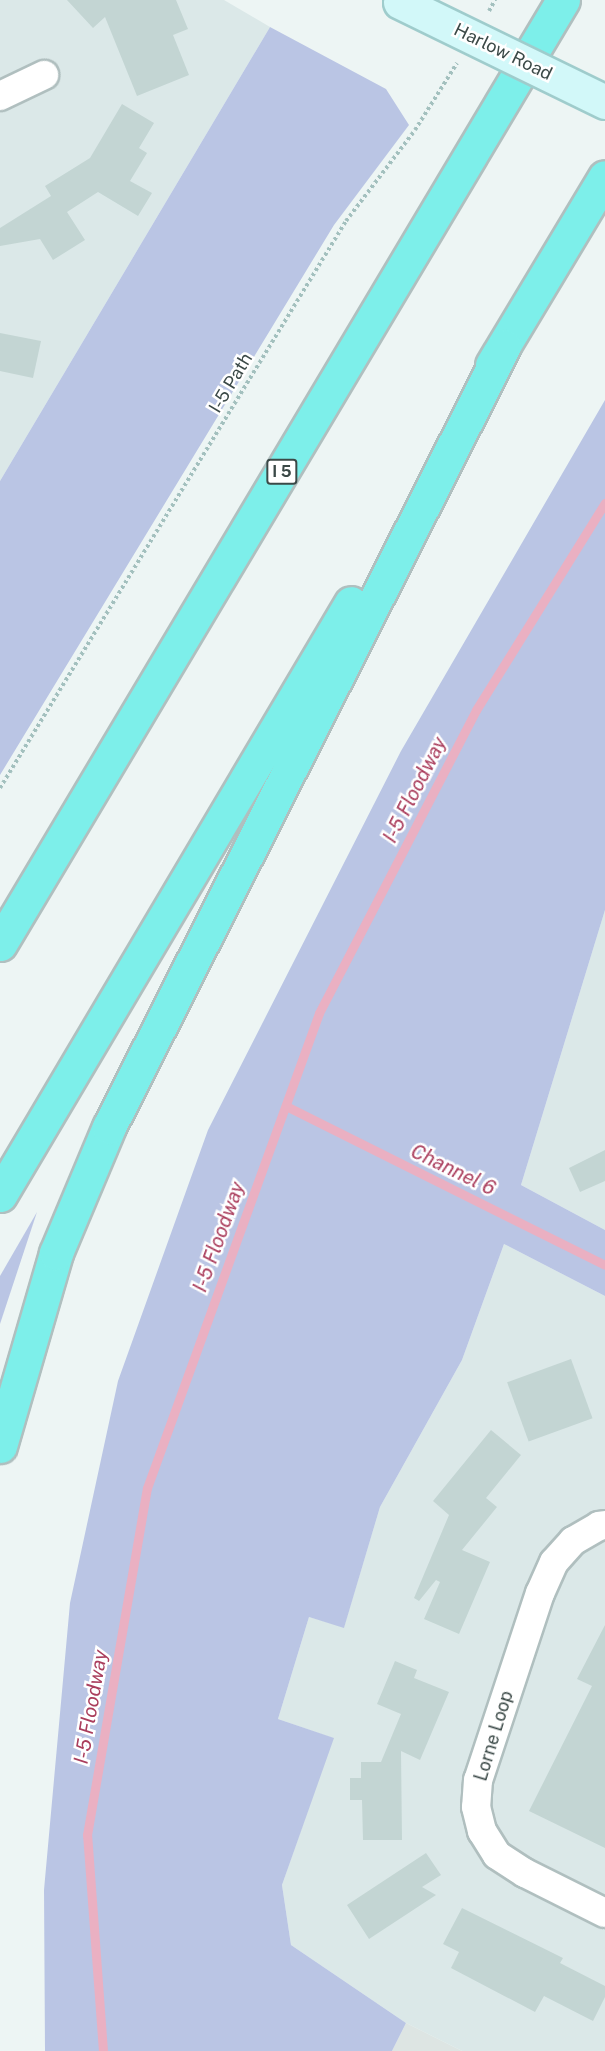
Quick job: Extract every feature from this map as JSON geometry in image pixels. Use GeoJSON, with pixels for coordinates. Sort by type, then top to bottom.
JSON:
{"type":"FeatureCollection","features":[{"type":"Feature","properties":{"kind":"highway","name":"I 5"},"geometry":{"type":"LineString","coordinates":[[0,945],[563,0]]}},
{"type":"Feature","properties":{"kind":"highway"},"geometry":{"type":"LineString","coordinates":[[0,1195],[605,177]]}},
{"type":"Feature","properties":{"kind":"highway"},"geometry":{"type":"LineString","coordinates":[[0,1446],[56,1252],[109,1127],[504,346]]}},
{"type":"Feature","properties":{"kind":"main road","name":"Harlow Road"},"geometry":{"type":"LineString","coordinates":[[400,2],[605,102]]}},
{"type":"Feature","properties":{"kind":"street"},"geometry":{"type":"LineString","coordinates":[[0,96],[44,75]]}},
{"type":"Feature","properties":{"kind":"street","name":"Lorne Loop"},"geometry":{"type":"LineString","coordinates":[[605,1525],[573,1541],[554,1562],[540,1593],[478,1780],[476,1807],[482,1831],[497,1855],[525,1873],[605,1913]]}},
{"type":"Feature","properties":{"kind":"path"},"geometry":{"type":"LineString","coordinates":[[484,18],[495,0]]}},
{"type":"Feature","properties":{"kind":"path","name":"I-5 Path"},"geometry":{"type":"LineString","coordinates":[[0,788],[346,220],[415,130],[462,55]]}},
{"type":"Feature","properties":{"kind":"shaded area"},"geometry":{"type":"Polygon","coordinates":[[[0,0],[224,0],[270,27],[0,481],[0,0]]]}},
{"type":"Feature","properties":{"kind":"shaded area"},"geometry":{"type":"Polygon","coordinates":[[[270,27],[386,89],[409,125],[334,225],[0,775],[0,481],[270,27]]]}},
{"type":"Feature","properties":{"kind":"shaded area"},"geometry":{"type":"Polygon","coordinates":[[[605,400],[605,910],[521,1185],[605,1230],[605,1296],[504,1244],[462,1360],[380,1507],[344,1628],[309,1617],[278,1719],[334,1738],[282,1885],[291,1945],[406,2023],[392,2051],[45,2051],[44,1890],[70,1603],[118,1381],[208,1130],[401,751],[605,400]]]}},
{"type":"Feature","properties":{"kind":"shaded area"},"geometry":{"type":"Polygon","coordinates":[[[605,910],[605,1230],[521,1185],[605,910]]]}},
{"type":"Feature","properties":{"kind":"shaded area"},"geometry":{"type":"Polygon","coordinates":[[[37,1212],[0,1324],[0,1276],[37,1212]]]}},
{"type":"Feature","properties":{"kind":"shaded area"},"geometry":{"type":"Polygon","coordinates":[[[504,1244],[605,1296],[605,2051],[462,2051],[406,2023],[291,1945],[282,1885],[333,1738],[278,1719],[309,1617],[344,1627],[380,1507],[462,1360],[504,1244]]]}},
{"type":"Feature","properties":{"kind":"shaded area"},"geometry":{"type":"Polygon","coordinates":[[[406,2023],[462,2051],[392,2051],[406,2023]]]}},
{"type":"Feature","properties":{"kind":"building"},"geometry":{"type":"Polygon","coordinates":[[[67,0],[176,0],[188,29],[173,35],[189,75],[137,96],[105,17],[93,28],[67,0]]]}},
{"type":"Feature","properties":{"kind":"building"},"geometry":{"type":"Polygon","coordinates":[[[122,104],[154,123],[139,148],[147,153],[130,181],[152,193],[138,216],[98,192],[67,212],[85,240],[53,260],[40,239],[0,246],[0,228],[51,196],[45,186],[90,158],[122,104]]]}},
{"type":"Feature","properties":{"kind":"building"},"geometry":{"type":"Polygon","coordinates":[[[0,333],[41,341],[33,378],[0,371],[0,333]]]}},
{"type":"Feature","properties":{"kind":"building"},"geometry":{"type":"Polygon","coordinates":[[[605,1150],[605,1181],[580,1192],[569,1168],[605,1150]]]}},
{"type":"Feature","properties":{"kind":"building"},"geometry":{"type":"Polygon","coordinates":[[[571,1359],[593,1418],[529,1441],[507,1382],[571,1359]]]}},
{"type":"Feature","properties":{"kind":"building"},"geometry":{"type":"Polygon","coordinates":[[[491,1430],[521,1455],[486,1498],[497,1507],[462,1550],[490,1562],[459,1634],[424,1619],[440,1582],[436,1580],[419,1601],[414,1598],[449,1515],[433,1501],[491,1430]]]}},
{"type":"Feature","properties":{"kind":"building"},"geometry":{"type":"Polygon","coordinates":[[[605,1625],[605,1848],[529,1811],[592,1686],[577,1679],[605,1625]]]}},
{"type":"Feature","properties":{"kind":"building"},"geometry":{"type":"Polygon","coordinates":[[[395,1661],[417,1670],[414,1678],[449,1692],[420,1760],[401,1751],[402,1840],[363,1840],[362,1800],[350,1800],[350,1778],[361,1778],[361,1762],[381,1762],[401,1714],[377,1704],[395,1661]]]}},
{"type":"Feature","properties":{"kind":"building"},"geometry":{"type":"Polygon","coordinates":[[[426,1853],[441,1875],[422,1887],[436,1895],[369,1939],[347,1905],[426,1853]]]}},
{"type":"Feature","properties":{"kind":"building"},"geometry":{"type":"Polygon","coordinates":[[[462,1908],[563,1958],[560,1963],[605,1986],[605,1997],[593,2021],[544,1996],[535,2012],[451,1968],[459,1952],[443,1944],[462,1908]]]}},
{"type":"Feature","properties":{"kind":"waterway","name":"I-5 Floodway"},"geometry":{"type":"LineString","coordinates":[[103,2051],[87,1835],[147,1488],[319,1013],[476,710],[605,503]]}},
{"type":"Feature","properties":{"kind":"waterway","name":"Channel 6"},"geometry":{"type":"LineString","coordinates":[[286,1106],[605,1265]]}}]}
